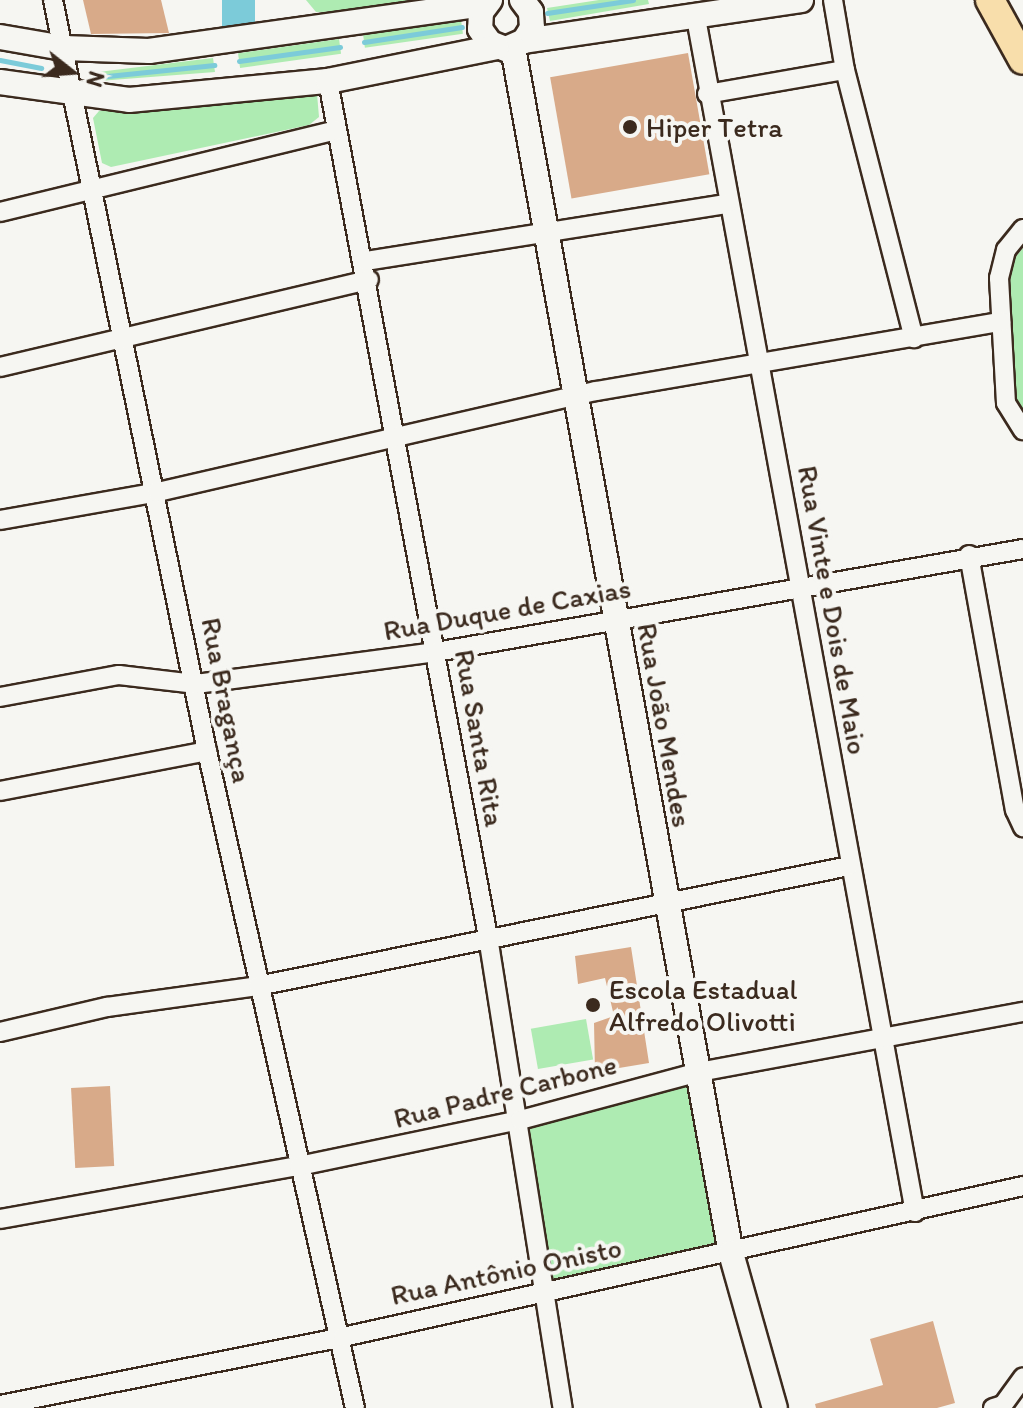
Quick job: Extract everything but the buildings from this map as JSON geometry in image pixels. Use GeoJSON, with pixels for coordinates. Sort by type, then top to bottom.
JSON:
{"type":"FeatureCollection","features":[{"type":"Feature","properties":{"kind":"main road"},"geometry":{"type":"LineString","coordinates":[[990,0],[1023,60]]}},
{"type":"Feature","properties":{"kind":"street","name":"Rua Bragança"},"geometry":{"type":"LineString","coordinates":[[53,0],[158,492],[207,751],[299,1166],[343,1337],[355,1408]]}},
{"type":"Feature","properties":{"kind":"street"},"geometry":{"type":"LineString","coordinates":[[511,45],[533,20],[522,0]]}},
{"type":"Feature","properties":{"kind":"street"},"geometry":{"type":"LineString","coordinates":[[0,82],[74,96],[129,100],[328,81],[511,45],[801,0]]}},
{"type":"Feature","properties":{"kind":"street"},"geometry":{"type":"LineString","coordinates":[[833,0],[845,70],[914,338]]}},
{"type":"Feature","properties":{"kind":"street"},"geometry":{"type":"LineString","coordinates":[[0,37],[64,48],[149,51],[488,2],[480,29],[511,45]]}},
{"type":"Feature","properties":{"kind":"street","name":"Rua Vinte e Dois de Maio"},"geometry":{"type":"LineString","coordinates":[[696,18],[727,204],[802,587],[849,866],[915,1212]]}},
{"type":"Feature","properties":{"kind":"street","name":"Rua João Mendes"},"geometry":{"type":"LineString","coordinates":[[511,45],[731,1253],[775,1408]]}},
{"type":"Feature","properties":{"kind":"street"},"geometry":{"type":"LineString","coordinates":[[707,94],[845,70]]}},
{"type":"Feature","properties":{"kind":"street","name":"Rua Santa Rita"},"geometry":{"type":"LineString","coordinates":[[328,81],[366,261],[488,937],[520,1120],[563,1408]]}},
{"type":"Feature","properties":{"kind":"street"},"geometry":{"type":"LineString","coordinates":[[0,212],[336,130]]}},
{"type":"Feature","properties":{"kind":"street"},"geometry":{"type":"LineString","coordinates":[[366,261],[727,204]]}},
{"type":"Feature","properties":{"kind":"street"},"geometry":{"type":"LineString","coordinates":[[1023,229],[1006,250],[1002,264],[1001,322],[1006,403],[1023,430]]}},
{"type":"Feature","properties":{"kind":"street"},"geometry":{"type":"LineString","coordinates":[[0,367],[369,280]]}},
{"type":"Feature","properties":{"kind":"street"},"geometry":{"type":"LineString","coordinates":[[0,520],[158,492],[396,440],[574,396],[758,360],[1001,322]]}},
{"type":"Feature","properties":{"kind":"street","name":"Rua Duque de Caxias"},"geometry":{"type":"LineString","coordinates":[[0,697],[119,675],[196,684],[436,652],[969,555],[1023,549]]}},
{"type":"Feature","properties":{"kind":"street"},"geometry":{"type":"LineString","coordinates":[[969,555],[1015,810],[1023,827]]}},
{"type":"Feature","properties":{"kind":"street"},"geometry":{"type":"LineString","coordinates":[[0,791],[207,751]]}},
{"type":"Feature","properties":{"kind":"street"},"geometry":{"type":"LineString","coordinates":[[0,1032],[107,1007],[258,986],[849,866]]}},
{"type":"Feature","properties":{"kind":"street","name":"Rua Padre Carbone"},"geometry":{"type":"LineString","coordinates":[[0,1219],[299,1166],[520,1120],[699,1072],[1023,1012]]}},
{"type":"Feature","properties":{"kind":"street","name":"Rua Antônio Onisto"},"geometry":{"type":"LineString","coordinates":[[0,1405],[343,1337],[546,1288],[731,1253],[1023,1186]]}},
{"type":"Feature","properties":{"kind":"street"},"geometry":{"type":"LineString","coordinates":[[1001,1407],[1023,1377]]}},
{"type":"Feature","properties":{"kind":"green space"},"geometry":{"type":"Polygon","coordinates":[[[306,0],[422,0],[369,11],[316,12],[306,0]]]}},
{"type":"Feature","properties":{"kind":"green space"},"geometry":{"type":"Polygon","coordinates":[[[599,0],[648,0],[649,4],[550,21],[547,8],[599,0]]]}},
{"type":"Feature","properties":{"kind":"green space"},"geometry":{"type":"Polygon","coordinates":[[[461,20],[463,34],[365,48],[363,34],[461,20]]]}},
{"type":"Feature","properties":{"kind":"green space"},"geometry":{"type":"Polygon","coordinates":[[[339,39],[341,54],[240,68],[238,53],[339,39]]]}},
{"type":"Feature","properties":{"kind":"green space"},"geometry":{"type":"Polygon","coordinates":[[[213,58],[215,72],[99,81],[98,72],[213,58]]]}},
{"type":"Feature","properties":{"kind":"green space"},"geometry":{"type":"Polygon","coordinates":[[[317,94],[319,117],[309,125],[111,167],[102,163],[93,118],[99,111],[317,94]]]}},
{"type":"Feature","properties":{"kind":"green space"},"geometry":{"type":"Polygon","coordinates":[[[1023,248],[1023,412],[1014,394],[1008,284],[1014,259],[1023,248]]]}},
{"type":"Feature","properties":{"kind":"green space"},"geometry":{"type":"Polygon","coordinates":[[[586,1019],[593,1059],[538,1069],[531,1029],[586,1019]]]}},
{"type":"Feature","properties":{"kind":"green space"},"geometry":{"type":"Polygon","coordinates":[[[696,1083],[726,1250],[553,1281],[524,1113],[696,1083]]]}},
{"type":"Feature","properties":{"kind":"water"},"geometry":{"type":"Polygon","coordinates":[[[222,0],[255,0],[255,36],[222,36],[222,0]]]}},
{"type":"Feature","properties":{"kind":"waterway"},"geometry":{"type":"LineString","coordinates":[[547,13],[633,0]]}},
{"type":"Feature","properties":{"kind":"waterway"},"geometry":{"type":"LineString","coordinates":[[364,42],[462,27]]}},
{"type":"Feature","properties":{"kind":"waterway"},"geometry":{"type":"LineString","coordinates":[[239,61],[340,47]]}},
{"type":"Feature","properties":{"kind":"waterway"},"geometry":{"type":"LineString","coordinates":[[0,60],[41,68]]}},
{"type":"Feature","properties":{"kind":"waterway"},"geometry":{"type":"LineString","coordinates":[[98,77],[214,65]]}},
{"type":"Feature","properties":{"kind":"place","name":"Hiper Tetra"},"geometry":{"type":"Point","coordinates":[630,127]}},
{"type":"Feature","properties":{"kind":"place","name":"Escola Estadual Alfredo Olivotti"},"geometry":{"type":"Point","coordinates":[593,1005]}}]}
